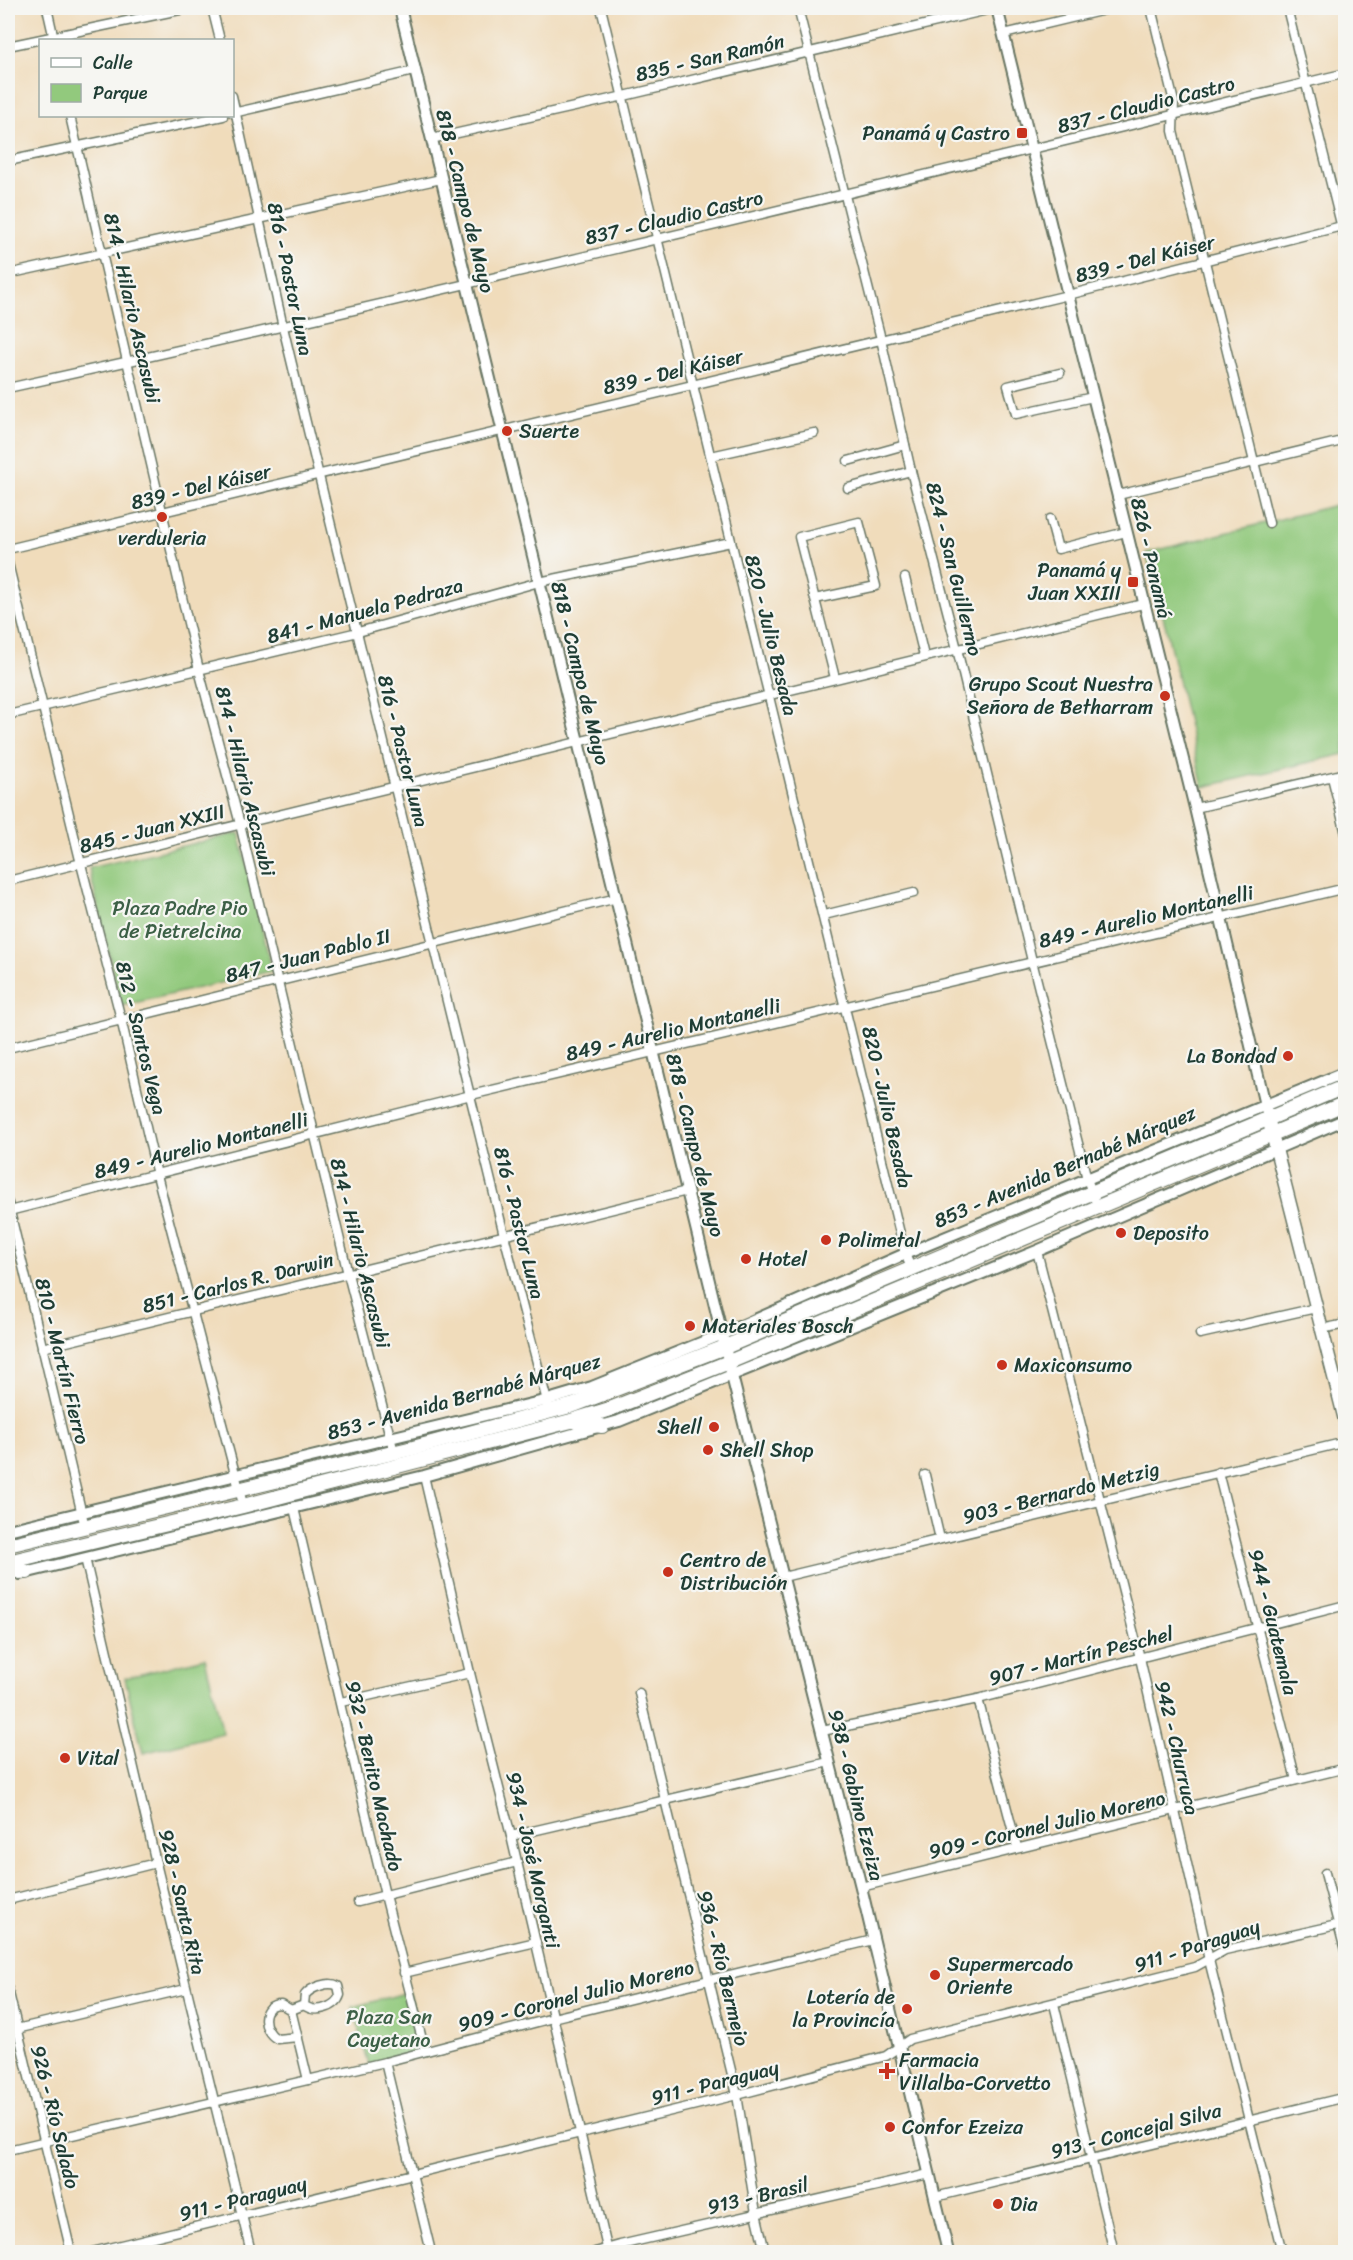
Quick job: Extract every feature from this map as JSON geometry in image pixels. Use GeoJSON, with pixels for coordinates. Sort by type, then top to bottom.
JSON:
{"type":"FeatureCollection","features":[{"type":"Feature","properties":{"kind":"main road","name":"853 - Avenida Bernabé Márquez"},"geometry":{"type":"LineString","coordinates":[[8,1545],[394,1452],[549,1406],[602,1396],[724,1341],[912,1270],[1092,1193],[1267,1111],[1346,1086]]}},
{"type":"Feature","properties":{"kind":"main road"},"geometry":{"type":"LineString","coordinates":[[8,1562],[243,1506],[571,1421],[730,1369],[1098,1208],[1275,1140],[1346,1103]]}},
{"type":"Feature","properties":{"kind":"main road"},"geometry":{"type":"LineString","coordinates":[[1267,1111],[1346,1424]]}},
{"type":"Feature","properties":{"kind":"main road"},"geometry":{"type":"LineString","coordinates":[[571,1421],[602,1426]]}},
{"type":"Feature","properties":{"kind":"main road"},"geometry":{"type":"LineString","coordinates":[[8,1570],[27,1572]]}},
{"type":"Feature","properties":{"kind":"street"},"geometry":{"type":"LineString","coordinates":[[47,8],[54,38],[189,8]]}},
{"type":"Feature","properties":{"kind":"street"},"geometry":{"type":"LineString","coordinates":[[212,8],[220,39]]}},
{"type":"Feature","properties":{"kind":"street","name":"818 - Campo de Mayo"},"geometry":{"type":"LineString","coordinates":[[400,8],[724,1341]]}},
{"type":"Feature","properties":{"kind":"street","name":"820 - Julio Besada"},"geometry":{"type":"LineString","coordinates":[[601,8],[905,1254],[912,1270]]}},
{"type":"Feature","properties":{"kind":"street","name":"824 - San Guillermo"},"geometry":{"type":"LineString","coordinates":[[798,8],[1032,961],[1087,1179],[1098,1208]]}},
{"type":"Feature","properties":{"kind":"street","name":"835 - San Ramón"},"geometry":{"type":"LineString","coordinates":[[431,139],[996,8]]}},
{"type":"Feature","properties":{"kind":"street","name":"826 - Panamá"},"geometry":{"type":"LineString","coordinates":[[996,8],[1195,808],[1267,1111]]}},
{"type":"Feature","properties":{"kind":"street"},"geometry":{"type":"LineString","coordinates":[[1004,34],[1113,8]]}},
{"type":"Feature","properties":{"kind":"street"},"geometry":{"type":"LineString","coordinates":[[1152,8],[1174,102],[1173,131],[1269,523]]}},
{"type":"Feature","properties":{"kind":"street"},"geometry":{"type":"LineString","coordinates":[[1287,8],[1346,244]]}},
{"type":"Feature","properties":{"kind":"street"},"geometry":{"type":"LineString","coordinates":[[8,46],[39,41]]}},
{"type":"Feature","properties":{"kind":"street"},"geometry":{"type":"LineString","coordinates":[[234,113],[414,71]]}},
{"type":"Feature","properties":{"kind":"street","name":"837 - Claudio Castro"},"geometry":{"type":"LineString","coordinates":[[8,388],[283,327],[845,196],[1346,73]]}},
{"type":"Feature","properties":{"kind":"street","name":"816 - Pastor Luna"},"geometry":{"type":"LineString","coordinates":[[234,113],[261,220],[283,327],[395,788],[504,1235],[549,1406]]}},
{"type":"Feature","properties":{"kind":"street","name":"814 - Hilario Ascasubi"},"geometry":{"type":"LineString","coordinates":[[70,117],[199,670],[240,824],[276,981],[394,1452]]}},
{"type":"Feature","properties":{"kind":"street"},"geometry":{"type":"LineString","coordinates":[[8,161],[218,117]]}},
{"type":"Feature","properties":{"kind":"street"},"geometry":{"type":"LineString","coordinates":[[8,274],[441,179]]}},
{"type":"Feature","properties":{"kind":"street","name":"839 - Del Káiser"},"geometry":{"type":"LineString","coordinates":[[8,549],[1068,295],[1343,226]]}},
{"type":"Feature","properties":{"kind":"street"},"geometry":{"type":"LineString","coordinates":[[1060,373],[1008,386],[1016,414],[1093,397]]}},
{"type":"Feature","properties":{"kind":"street"},"geometry":{"type":"LineString","coordinates":[[711,456],[814,433]]}},
{"type":"Feature","properties":{"kind":"street"},"geometry":{"type":"LineString","coordinates":[[1118,495],[1346,440]]}},
{"type":"Feature","properties":{"kind":"street"},"geometry":{"type":"LineString","coordinates":[[848,461],[905,445]]}},
{"type":"Feature","properties":{"kind":"street"},"geometry":{"type":"LineString","coordinates":[[848,488],[911,471]]}},
{"type":"Feature","properties":{"kind":"street"},"geometry":{"type":"LineString","coordinates":[[1050,519],[1058,549],[1126,532]]}},
{"type":"Feature","properties":{"kind":"street"},"geometry":{"type":"LineString","coordinates":[[815,600],[876,586],[859,522],[799,537],[815,600],[835,678]]}},
{"type":"Feature","properties":{"kind":"street","name":"841 - Manuela Pedraza"},"geometry":{"type":"LineString","coordinates":[[8,715],[358,632],[539,582],[731,542]]}},
{"type":"Feature","properties":{"kind":"street","name":"812 - Santos Vega"},"geometry":{"type":"LineString","coordinates":[[8,563],[191,1312],[247,1520]]}},
{"type":"Feature","properties":{"kind":"street"},"geometry":{"type":"LineString","coordinates":[[905,578],[924,656]]}},
{"type":"Feature","properties":{"kind":"street","name":"845 - Juan XXIII"},"geometry":{"type":"LineString","coordinates":[[8,881],[1143,604]]}},
{"type":"Feature","properties":{"kind":"street"},"geometry":{"type":"LineString","coordinates":[[1195,808],[1346,773]]}},
{"type":"Feature","properties":{"kind":"street"},"geometry":{"type":"LineString","coordinates":[[1332,777],[1346,834]]}},
{"type":"Feature","properties":{"kind":"street","name":"849 - Aurelio Montanelli"},"geometry":{"type":"LineString","coordinates":[[8,1207],[157,1175],[471,1095],[1346,888]]}},
{"type":"Feature","properties":{"kind":"street"},"geometry":{"type":"LineString","coordinates":[[824,915],[914,893]]}},
{"type":"Feature","properties":{"kind":"street","name":"847 - Juan Pablo II"},"geometry":{"type":"LineString","coordinates":[[8,1048],[616,898]]}},
{"type":"Feature","properties":{"kind":"street","name":"853 - Avenida Bernabé Márquez"},"geometry":{"type":"LineString","coordinates":[[724,1341],[905,1254],[1087,1179],[1267,1111],[1346,1072]]}},
{"type":"Feature","properties":{"kind":"street"},"geometry":{"type":"LineString","coordinates":[[8,1576],[424,1476],[641,1413],[730,1369],[1037,1251],[1275,1140],[1346,1119]]}},
{"type":"Feature","properties":{"kind":"street","name":"851 - Carlos R. Darwin"},"geometry":{"type":"LineString","coordinates":[[42,1348],[687,1191]]}},
{"type":"Feature","properties":{"kind":"street","name":"810 - Martín Fierro"},"geometry":{"type":"LineString","coordinates":[[8,1207],[85,1527]]}},
{"type":"Feature","properties":{"kind":"street","name":"942 - Churruca"},"geometry":{"type":"LineString","coordinates":[[1037,1251],[1140,1659],[1209,1960],[1251,2120],[1282,2253]]}},
{"type":"Feature","properties":{"kind":"street"},"geometry":{"type":"LineString","coordinates":[[1200,1334],[1316,1308]]}},
{"type":"Feature","properties":{"kind":"street"},"geometry":{"type":"LineString","coordinates":[[1321,1329],[1346,1324]]}},
{"type":"Feature","properties":{"kind":"street","name":"938 - Gabino Ezeiza"},"geometry":{"type":"LineString","coordinates":[[724,1341],[861,1887],[948,2253]]}},
{"type":"Feature","properties":{"kind":"street","name":"853 - Avenida Bernabé Márquez"},"geometry":{"type":"LineString","coordinates":[[8,1530],[391,1438],[549,1406]]}},
{"type":"Feature","properties":{"kind":"street","name":"903 - Bernardo Metzig"},"geometry":{"type":"LineString","coordinates":[[783,1577],[1346,1442]]}},
{"type":"Feature","properties":{"kind":"street","name":"944 - Guatemala"},"geometry":{"type":"LineString","coordinates":[[1218,1472],[1296,1780]]}},
{"type":"Feature","properties":{"kind":"street"},"geometry":{"type":"LineString","coordinates":[[925,1475],[940,1539]]}},
{"type":"Feature","properties":{"kind":"street","name":"934 - José Morganti"},"geometry":{"type":"LineString","coordinates":[[424,1476],[511,1836],[607,2251]]}},
{"type":"Feature","properties":{"kind":"street","name":"932 - Benito Machado"},"geometry":{"type":"LineString","coordinates":[[294,1509],[385,1895],[425,2051]]}},
{"type":"Feature","properties":{"kind":"street","name":"928 - Santa Rita"},"geometry":{"type":"LineString","coordinates":[[85,1558],[186,1989],[251,2253]]}},
{"type":"Feature","properties":{"kind":"street","name":"907 - Martín Peschel"},"geometry":{"type":"LineString","coordinates":[[822,1731],[978,1699],[1346,1605]]}},
{"type":"Feature","properties":{"kind":"street"},"geometry":{"type":"LineString","coordinates":[[341,1702],[470,1673]]}},
{"type":"Feature","properties":{"kind":"street","name":"936 - Río Bermejo"},"geometry":{"type":"LineString","coordinates":[[639,1693],[737,2095],[756,2213],[765,2253]]}},
{"type":"Feature","properties":{"kind":"street"},"geometry":{"type":"LineString","coordinates":[[978,1699],[1017,1848]]}},
{"type":"Feature","properties":{"kind":"street"},"geometry":{"type":"LineString","coordinates":[[511,1836],[666,1802],[829,1762]]}},
{"type":"Feature","properties":{"kind":"street","name":"909 - Coronel Julio Moreno"},"geometry":{"type":"LineString","coordinates":[[861,1887],[1175,1812],[1346,1768]]}},
{"type":"Feature","properties":{"kind":"street"},"geometry":{"type":"LineString","coordinates":[[358,1902],[517,1862]]}},
{"type":"Feature","properties":{"kind":"street"},"geometry":{"type":"LineString","coordinates":[[8,1900],[156,1863]]}},
{"type":"Feature","properties":{"kind":"street"},"geometry":{"type":"LineString","coordinates":[[1325,1873],[1346,1954]]}},
{"type":"Feature","properties":{"kind":"street","name":"911 - Paraguay"},"geometry":{"type":"LineString","coordinates":[[92,2253],[737,2095],[886,2056],[910,2039],[1195,1967],[1225,1950],[1337,1925]]}},
{"type":"Feature","properties":{"kind":"street","name":"909 - Coronel Julio Moreno"},"geometry":{"type":"LineString","coordinates":[[8,2150],[385,2062],[553,2018],[873,1940]]}},
{"type":"Feature","properties":{"kind":"street"},"geometry":{"type":"LineString","coordinates":[[404,1973],[536,1942]]}},
{"type":"Feature","properties":{"kind":"street","name":"926 - Río Salado"},"geometry":{"type":"LineString","coordinates":[[8,1989],[12,2030],[44,2141],[71,2253]]}},
{"type":"Feature","properties":{"kind":"street"},"geometry":{"type":"LineString","coordinates":[[12,2030],[186,1989]]}},
{"type":"Feature","properties":{"kind":"street"},"geometry":{"type":"LineString","coordinates":[[298,2037],[277,2039],[272,2036],[266,2028],[266,2016],[272,2005],[281,2004],[291,2010],[298,2037],[308,2080]]}},
{"type":"Feature","properties":{"kind":"street"},"geometry":{"type":"LineString","coordinates":[[1054,2004],[1114,2253]]}},
{"type":"Feature","properties":{"kind":"street"},"geometry":{"type":"LineString","coordinates":[[291,2010],[304,2005]]}},
{"type":"Feature","properties":{"kind":"street"},"geometry":{"type":"LineString","coordinates":[[385,2062],[431,2253]]}},
{"type":"Feature","properties":{"kind":"street","name":"913 - Concejal Silva"},"geometry":{"type":"LineString","coordinates":[[934,2198],[1346,2097]]}},
{"type":"Feature","properties":{"kind":"street","name":"913 - Brasil"},"geometry":{"type":"LineString","coordinates":[[595,2253],[756,2213],[929,2174]]}},
{"type":"Feature","properties":{"kind":"green space"},"geometry":{"type":"Polygon","coordinates":[[[1336,505],[1346,535],[1345,754],[1203,787],[1146,553],[1336,505]]]}},
{"type":"Feature","properties":{"kind":"green space","name":"Plaza Padre Pio de Pietrelcina"},"geometry":{"type":"Polygon","coordinates":[[[239,833],[272,971],[121,1006],[89,868],[239,833]]]}},
{"type":"Feature","properties":{"kind":"green space"},"geometry":{"type":"Polygon","coordinates":[[[205,1658],[223,1733],[143,1753],[125,1678],[205,1658]]]}},
{"type":"Feature","properties":{"kind":"green space","name":"Plaza San Cayetano"},"geometry":{"type":"Polygon","coordinates":[[[409,1992],[425,2051],[369,2065],[353,2007],[409,1992]]]}},
{"type":"Feature","properties":{"kind":"place","name":"Panamá y Castro"},"geometry":{"type":"Point","coordinates":[1022,133]}},
{"type":"Feature","properties":{"kind":"place","name":"Suerte"},"geometry":{"type":"Point","coordinates":[507,431]}},
{"type":"Feature","properties":{"kind":"place","name":"verduleria"},"geometry":{"type":"Point","coordinates":[162,517]}},
{"type":"Feature","properties":{"kind":"place","name":"Panamá y Juan XXIII"},"geometry":{"type":"Point","coordinates":[1133,582]}},
{"type":"Feature","properties":{"kind":"place","name":"Grupo Scout Nuestra Señora de Betharram"},"geometry":{"type":"Point","coordinates":[1165,696]}},
{"type":"Feature","properties":{"kind":"place","name":"La Bondad"},"geometry":{"type":"Point","coordinates":[1288,1056]}},
{"type":"Feature","properties":{"kind":"place","name":"Deposito"},"geometry":{"type":"Point","coordinates":[1121,1233]}},
{"type":"Feature","properties":{"kind":"place","name":"Polimetal"},"geometry":{"type":"Point","coordinates":[826,1240]}},
{"type":"Feature","properties":{"kind":"place","name":"Hotel"},"geometry":{"type":"Point","coordinates":[746,1259]}},
{"type":"Feature","properties":{"kind":"place","name":"Materiales Bosch"},"geometry":{"type":"Point","coordinates":[690,1326]}},
{"type":"Feature","properties":{"kind":"place","name":"Maxiconsumo"},"geometry":{"type":"Point","coordinates":[1002,1365]}},
{"type":"Feature","properties":{"kind":"place","name":"Shell"},"geometry":{"type":"Point","coordinates":[714,1427]}},
{"type":"Feature","properties":{"kind":"place","name":"Shell Shop"},"geometry":{"type":"Point","coordinates":[708,1450]}},
{"type":"Feature","properties":{"kind":"place","name":"Centro de Distribución"},"geometry":{"type":"Point","coordinates":[668,1572]}},
{"type":"Feature","properties":{"kind":"place","name":"Vital"},"geometry":{"type":"Point","coordinates":[65,1758]}},
{"type":"Feature","properties":{"kind":"place","name":"Supermercado Oriente"},"geometry":{"type":"Point","coordinates":[935,1975]}},
{"type":"Feature","properties":{"kind":"place","name":"Lotería de la Provincía"},"geometry":{"type":"Point","coordinates":[907,2009]}},
{"type":"Feature","properties":{"kind":"place","name":"Farmacia Villalba-Corvetto"},"geometry":{"type":"Point","coordinates":[887,2071]}},
{"type":"Feature","properties":{"kind":"place","name":"Confor Ezeiza"},"geometry":{"type":"Point","coordinates":[890,2127]}},
{"type":"Feature","properties":{"kind":"place","name":"Dia"},"geometry":{"type":"Point","coordinates":[998,2204]}}]}
